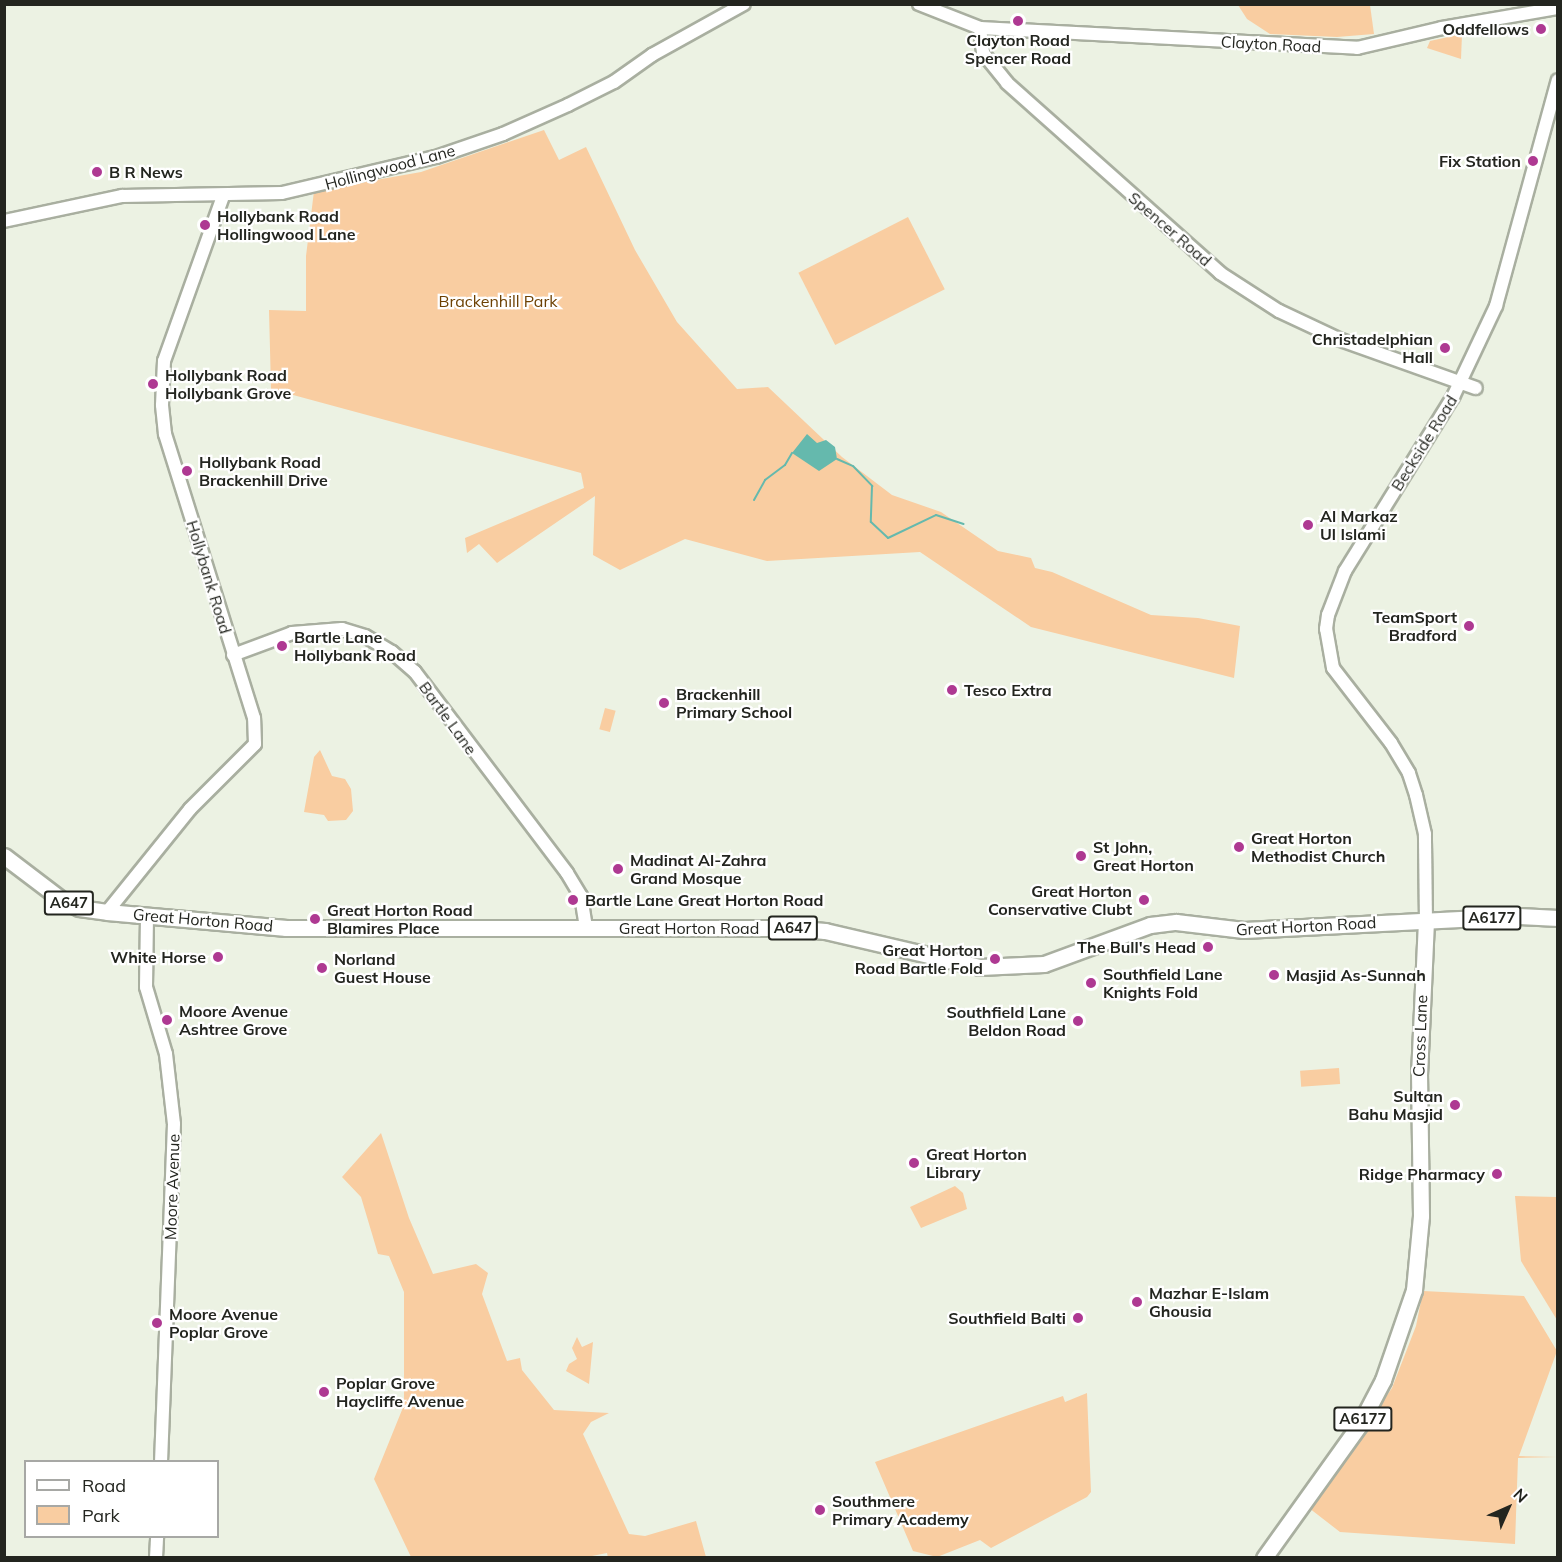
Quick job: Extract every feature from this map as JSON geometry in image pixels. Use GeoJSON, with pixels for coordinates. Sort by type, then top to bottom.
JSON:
{"type":"FeatureCollection","features":[{"type":"Feature","properties":{"kind":"main road","name":"Great Horton Road"},"geometry":{"type":"LineString","coordinates":[[4,856],[62,900],[80,908],[107,912],[286,928],[809,930],[980,968],[1044,964],[1150,926],[1176,922],[1236,930],[1520,916],[1557,918]]}},
{"type":"Feature","properties":{"kind":"main road","name":"Cross Lane"},"geometry":{"type":"LineString","coordinates":[[1264,1557],[1360,1424],[1382,1384],[1404,1329],[1418,1258],[1421,1216],[1419,1020],[1426,922]]}},
{"type":"Feature","properties":{"kind":"street","name":"Hollingwood Lane"},"geometry":{"type":"LineString","coordinates":[[4,221],[122,196],[223,196],[305,189],[436,157],[503,134],[614,82],[652,56],[744,4]]}},
{"type":"Feature","properties":{"kind":"street"},"geometry":{"type":"LineString","coordinates":[[919,4],[980,28]]}},
{"type":"Feature","properties":{"kind":"street","name":"Clayton Road"},"geometry":{"type":"LineString","coordinates":[[980,28],[1357,48],[1442,28],[1557,8]]}},
{"type":"Feature","properties":{"kind":"street","name":"Spencer Road"},"geometry":{"type":"LineString","coordinates":[[980,28],[983,53],[1007,83],[1220,273],[1279,311],[1341,340],[1476,388]]}},
{"type":"Feature","properties":{"kind":"street","name":"Beckside Road"},"geometry":{"type":"LineString","coordinates":[[1426,922],[1425,834],[1409,773],[1333,668],[1326,629],[1333,595],[1345,571],[1422,450],[1460,381],[1507,271],[1557,80]]}},
{"type":"Feature","properties":{"kind":"street","name":"Hollybank Road"},"geometry":{"type":"LineString","coordinates":[[107,912],[190,809],[255,744],[254,718],[165,434],[162,405],[164,361],[223,196]]}},
{"type":"Feature","properties":{"kind":"street","name":"Bartle Lane"},"geometry":{"type":"LineString","coordinates":[[233,655],[292,633],[342,629],[365,636],[392,652],[415,672],[567,873],[581,896],[586,929]]}},
{"type":"Feature","properties":{"kind":"street","name":"Moore Avenue"},"geometry":{"type":"LineString","coordinates":[[147,916],[144,950],[146,987],[166,1054],[174,1124],[161,1460]]}},
{"type":"Feature","properties":{"kind":"street"},"geometry":{"type":"LineString","coordinates":[[156,1557],[157,1538]]}},
{"type":"Feature","properties":{"kind":"green space"},"geometry":{"type":"Polygon","coordinates":[[[1238,5],[1370,5],[1374,34],[1337,37],[1270,34],[1247,19],[1238,5]]]}},
{"type":"Feature","properties":{"kind":"green space"},"geometry":{"type":"Polygon","coordinates":[[[1462,34],[1461,59],[1427,48],[1430,41],[1462,34]]]}},
{"type":"Feature","properties":{"kind":"green space","name":"Brackenhill Park"},"geometry":{"type":"Polygon","coordinates":[[[544,130],[559,160],[586,147],[635,250],[677,322],[737,389],[768,387],[842,457],[892,495],[941,512],[998,551],[1031,558],[1035,568],[1052,572],[1151,615],[1198,618],[1240,626],[1234,678],[1031,627],[920,552],[767,561],[685,539],[620,570],[593,555],[595,496],[497,563],[479,544],[467,553],[465,538],[584,488],[581,473],[271,389],[269,310],[306,311],[306,256],[314,191],[421,172],[544,130]]]}},
{"type":"Feature","properties":{"kind":"green space"},"geometry":{"type":"Polygon","coordinates":[[[908,217],[945,289],[835,345],[798,273],[908,217]]]}},
{"type":"Feature","properties":{"kind":"green space"},"geometry":{"type":"Polygon","coordinates":[[[605,708],[616,711],[610,732],[599,729],[605,708]]]}},
{"type":"Feature","properties":{"kind":"green space"},"geometry":{"type":"Polygon","coordinates":[[[320,750],[332,776],[345,779],[351,789],[353,811],[346,820],[328,821],[324,815],[304,812],[314,757],[320,750]]]}},
{"type":"Feature","properties":{"kind":"green space"},"geometry":{"type":"Polygon","coordinates":[[[1339,1068],[1340,1084],[1301,1087],[1300,1071],[1339,1068]]]}},
{"type":"Feature","properties":{"kind":"green space"},"geometry":{"type":"Polygon","coordinates":[[[381,1133],[409,1218],[433,1274],[476,1264],[488,1273],[482,1294],[507,1361],[520,1358],[522,1370],[554,1410],[609,1413],[591,1422],[583,1434],[629,1534],[645,1536],[696,1521],[706,1557],[608,1558],[607,1553],[582,1558],[411,1557],[374,1479],[404,1405],[404,1292],[389,1256],[378,1254],[361,1197],[342,1177],[381,1133]]]}},
{"type":"Feature","properties":{"kind":"green space"},"geometry":{"type":"Polygon","coordinates":[[[955,1186],[963,1193],[967,1209],[921,1228],[910,1207],[955,1186]]]}},
{"type":"Feature","properties":{"kind":"green space"},"geometry":{"type":"Polygon","coordinates":[[[1515,1196],[1557,1197],[1557,1320],[1521,1261],[1515,1196]]]}},
{"type":"Feature","properties":{"kind":"green space"},"geometry":{"type":"Polygon","coordinates":[[[1423,1291],[1524,1296],[1557,1351],[1519,1456],[1557,1457],[1518,1458],[1515,1544],[1340,1532],[1309,1508],[1392,1388],[1416,1326],[1423,1291]]]}},
{"type":"Feature","properties":{"kind":"green space"},"geometry":{"type":"Polygon","coordinates":[[[577,1337],[582,1347],[593,1342],[589,1384],[566,1371],[569,1364],[577,1359],[572,1348],[577,1337]]]}},
{"type":"Feature","properties":{"kind":"green space"},"geometry":{"type":"Polygon","coordinates":[[[1087,1393],[1091,1492],[1087,1497],[991,1548],[980,1540],[937,1557],[913,1551],[875,1462],[1063,1396],[1065,1402],[1087,1393]]]}},
{"type":"Feature","properties":{"kind":"water"},"geometry":{"type":"Polygon","coordinates":[[[807,434],[817,443],[826,440],[835,447],[837,459],[819,471],[792,453],[807,434]]]}},
{"type":"Feature","properties":{"kind":"waterway"},"geometry":{"type":"LineString","coordinates":[[754,500],[765,480],[785,465],[792,453]]}},
{"type":"Feature","properties":{"kind":"waterway"},"geometry":{"type":"LineString","coordinates":[[837,459],[853,466],[872,486],[871,522],[888,538],[936,515],[964,524]]}},
{"type":"Feature","properties":{"kind":"place","name":"Clayton Road Spencer Road"},"geometry":{"type":"Point","coordinates":[1018,21]}},
{"type":"Feature","properties":{"kind":"place","name":"Oddfellows"},"geometry":{"type":"Point","coordinates":[1541,29]}},
{"type":"Feature","properties":{"kind":"place","name":"Fix Station"},"geometry":{"type":"Point","coordinates":[1533,161]}},
{"type":"Feature","properties":{"kind":"place","name":"B R News"},"geometry":{"type":"Point","coordinates":[97,172]}},
{"type":"Feature","properties":{"kind":"place","name":"Hollybank Road Hollingwood Lane"},"geometry":{"type":"Point","coordinates":[205,225]}},
{"type":"Feature","properties":{"kind":"place","name":"Christadelphian Hall"},"geometry":{"type":"Point","coordinates":[1445,348]}},
{"type":"Feature","properties":{"kind":"place","name":"Hollybank Road Hollybank Grove"},"geometry":{"type":"Point","coordinates":[153,384]}},
{"type":"Feature","properties":{"kind":"place","name":"Hollybank Road Brackenhill Drive"},"geometry":{"type":"Point","coordinates":[187,471]}},
{"type":"Feature","properties":{"kind":"place","name":"Al Markaz Ul Islami"},"geometry":{"type":"Point","coordinates":[1308,525]}},
{"type":"Feature","properties":{"kind":"place","name":"TeamSport Bradford"},"geometry":{"type":"Point","coordinates":[1469,626]}},
{"type":"Feature","properties":{"kind":"place","name":"Bartle Lane Hollybank Road"},"geometry":{"type":"Point","coordinates":[282,646]}},
{"type":"Feature","properties":{"kind":"place","name":"Tesco Extra"},"geometry":{"type":"Point","coordinates":[952,690]}},
{"type":"Feature","properties":{"kind":"place","name":"Brackenhill Primary School"},"geometry":{"type":"Point","coordinates":[664,703]}},
{"type":"Feature","properties":{"kind":"place","name":"Great Horton Methodist Church"},"geometry":{"type":"Point","coordinates":[1239,847]}},
{"type":"Feature","properties":{"kind":"place","name":"St John, Great Horton"},"geometry":{"type":"Point","coordinates":[1081,856]}},
{"type":"Feature","properties":{"kind":"place","name":"Madinat Al-Zahra Grand Mosque"},"geometry":{"type":"Point","coordinates":[618,869]}},
{"type":"Feature","properties":{"kind":"place","name":"Bartle Lane Great Horton Road"},"geometry":{"type":"Point","coordinates":[573,900]}},
{"type":"Feature","properties":{"kind":"place","name":"Great Horton Conservative Clubt"},"geometry":{"type":"Point","coordinates":[1144,900]}},
{"type":"Feature","properties":{"kind":"place","name":"Great Horton Road Blamires Place"},"geometry":{"type":"Point","coordinates":[315,919]}},
{"type":"Feature","properties":{"kind":"place","name":"The Bull's Head"},"geometry":{"type":"Point","coordinates":[1208,947]}},
{"type":"Feature","properties":{"kind":"place","name":"White Horse"},"geometry":{"type":"Point","coordinates":[218,957]}},
{"type":"Feature","properties":{"kind":"place","name":"Great Horton Road Bartle Fold"},"geometry":{"type":"Point","coordinates":[995,959]}},
{"type":"Feature","properties":{"kind":"place","name":"Norland Guest House"},"geometry":{"type":"Point","coordinates":[322,968]}},
{"type":"Feature","properties":{"kind":"place","name":"Masjid As-Sunnah"},"geometry":{"type":"Point","coordinates":[1274,975]}},
{"type":"Feature","properties":{"kind":"place","name":"Southfield Lane Knights Fold"},"geometry":{"type":"Point","coordinates":[1091,983]}},
{"type":"Feature","properties":{"kind":"place","name":"Moore Avenue Ashtree Grove"},"geometry":{"type":"Point","coordinates":[167,1020]}},
{"type":"Feature","properties":{"kind":"place","name":"Southfield Lane Beldon Road"},"geometry":{"type":"Point","coordinates":[1078,1021]}},
{"type":"Feature","properties":{"kind":"place","name":"Sultan Bahu Masjid"},"geometry":{"type":"Point","coordinates":[1455,1105]}},
{"type":"Feature","properties":{"kind":"place","name":"Great Horton Library"},"geometry":{"type":"Point","coordinates":[914,1163]}},
{"type":"Feature","properties":{"kind":"place","name":"Ridge Pharmacy"},"geometry":{"type":"Point","coordinates":[1497,1174]}},
{"type":"Feature","properties":{"kind":"place","name":"Mazhar E-Islam Ghousia"},"geometry":{"type":"Point","coordinates":[1137,1302]}},
{"type":"Feature","properties":{"kind":"place","name":"Southfield Balti"},"geometry":{"type":"Point","coordinates":[1078,1318]}},
{"type":"Feature","properties":{"kind":"place","name":"Moore Avenue Poplar Grove"},"geometry":{"type":"Point","coordinates":[157,1323]}},
{"type":"Feature","properties":{"kind":"place","name":"Poplar Grove Haycliffe Avenue"},"geometry":{"type":"Point","coordinates":[324,1392]}},
{"type":"Feature","properties":{"kind":"place","name":"Southmere Primary Academy"},"geometry":{"type":"Point","coordinates":[820,1510]}}]}
